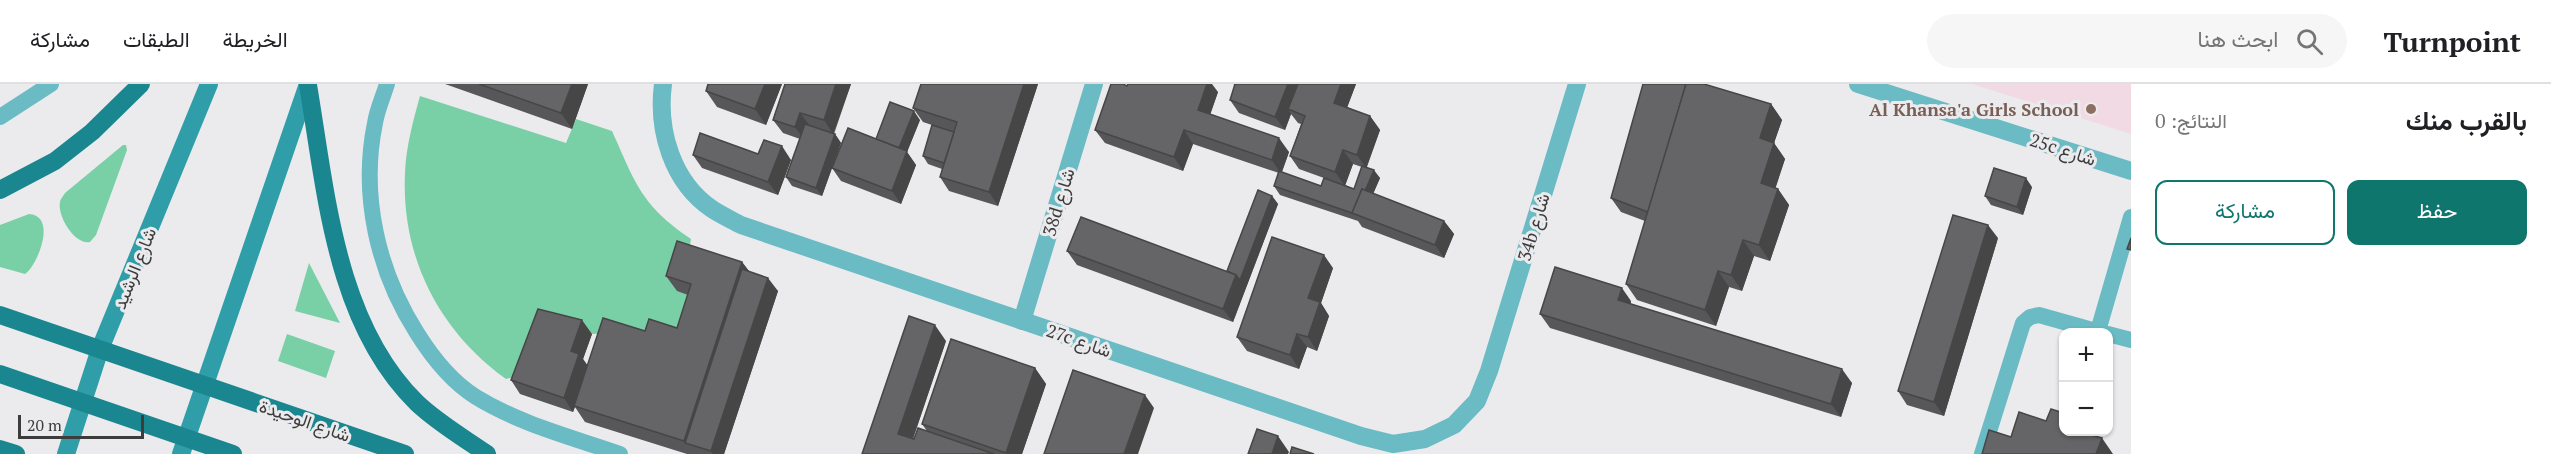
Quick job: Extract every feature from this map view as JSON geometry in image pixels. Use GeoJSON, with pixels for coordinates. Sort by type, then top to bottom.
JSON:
{"type":"FeatureCollection","features":[{"type":"Feature","properties":{"kind":"main road"},"geometry":{"type":"LineString","coordinates":[[0,190],[55,161],[92,132],[141,84]]}},
{"type":"Feature","properties":{"kind":"main road","name":"شارع الرشيد"},"geometry":{"type":"LineString","coordinates":[[66,454],[100,350],[209,84]]}},
{"type":"Feature","properties":{"kind":"main road"},"geometry":{"type":"LineString","coordinates":[[184,446],[308,84]]}},
{"type":"Feature","properties":{"kind":"main road"},"geometry":{"type":"LineString","coordinates":[[308,84],[333,236],[346,278],[367,331],[384,361],[417,403],[487,454]]}},
{"type":"Feature","properties":{"kind":"main road"},"geometry":{"type":"LineString","coordinates":[[0,315],[100,350]]}},
{"type":"Feature","properties":{"kind":"main road","name":"شارع الوحيدة"},"geometry":{"type":"LineString","coordinates":[[100,350],[405,454]]}},
{"type":"Feature","properties":{"kind":"main road"},"geometry":{"type":"LineString","coordinates":[[0,374],[84,404],[184,446],[233,454]]}},
{"type":"Feature","properties":{"kind":"main road"},"geometry":{"type":"LineString","coordinates":[[0,449],[15,454]]}},
{"type":"Feature","properties":{"kind":"street","name":"27c شارع"},"geometry":{"type":"LineString","coordinates":[[663,84],[661,120],[669,154],[686,184],[711,208],[741,225],[1361,436],[1392,444],[1425,439],[1454,424],[1477,401],[1489,371]]}},
{"type":"Feature","properties":{"kind":"street","name":"38d شارع"},"geometry":{"type":"LineString","coordinates":[[1022,321],[1094,84]]}},
{"type":"Feature","properties":{"kind":"street","name":"34b شارع"},"geometry":{"type":"LineString","coordinates":[[1489,371],[1577,84]]}},
{"type":"Feature","properties":{"kind":"street","name":"25c شارع"},"geometry":{"type":"LineString","coordinates":[[1858,84],[2131,171]]}},
{"type":"Feature","properties":{"kind":"lane"},"geometry":{"type":"LineString","coordinates":[[0,117],[51,84]]}},
{"type":"Feature","properties":{"kind":"lane"},"geometry":{"type":"LineString","coordinates":[[387,84],[375,123],[370,172],[373,220],[384,268],[404,314],[434,359],[474,396],[524,421],[620,454]]}},
{"type":"Feature","properties":{"kind":"lane"},"geometry":{"type":"LineString","coordinates":[[2104,328],[2131,217]]}},
{"type":"Feature","properties":{"kind":"lane"},"geometry":{"type":"LineString","coordinates":[[1982,454],[2023,323],[2030,317],[2039,315],[2085,328]]}},
{"type":"Feature","properties":{"kind":"lane"},"geometry":{"type":"LineString","coordinates":[[2113,336],[2131,340]]}},
{"type":"Feature","properties":{"kind":"shaded area","name":"Al Khansa'a Girls School"},"geometry":{"type":"Polygon","coordinates":[[[1972,84],[2131,84],[2131,134],[1972,84]]]}},
{"type":"Feature","properties":{"kind":"green space"},"geometry":{"type":"Polygon","coordinates":[[[420,96],[566,143],[576,119],[612,131],[634,179],[650,204],[674,227],[691,239],[688,257],[702,300],[688,343],[615,333],[592,334],[547,322],[514,377],[506,379],[482,360],[461,338],[429,289],[410,234],[405,204],[405,173],[410,134],[420,96]]]}},
{"type":"Feature","properties":{"kind":"green space"},"geometry":{"type":"Polygon","coordinates":[[[123,145],[126,145],[127,150],[96,235],[90,242],[84,242],[73,234],[64,221],[60,200],[65,193],[123,145]]]}},
{"type":"Feature","properties":{"kind":"green space"},"geometry":{"type":"Polygon","coordinates":[[[29,214],[38,217],[44,232],[35,262],[25,274],[0,267],[0,225],[29,214]]]}},
{"type":"Feature","properties":{"kind":"green space"},"geometry":{"type":"Polygon","coordinates":[[[309,263],[340,323],[295,311],[309,263]]]}},
{"type":"Feature","properties":{"kind":"green space"},"geometry":{"type":"Polygon","coordinates":[[[287,334],[335,351],[326,378],[278,361],[287,334]]]}},
{"type":"Feature","properties":{"kind":"building"},"geometry":{"type":"Polygon","coordinates":[[[479,84],[572,84],[561,113],[479,84]]]}},
{"type":"Feature","properties":{"kind":"building"},"geometry":{"type":"Polygon","coordinates":[[[708,84],[765,84],[755,109],[706,91],[708,84]]]}},
{"type":"Feature","properties":{"kind":"building"},"geometry":{"type":"Polygon","coordinates":[[[785,84],[836,84],[824,120],[800,113],[795,127],[773,120],[785,84]]]}},
{"type":"Feature","properties":{"kind":"building"},"geometry":{"type":"Polygon","coordinates":[[[921,84],[1024,84],[989,192],[940,177],[957,122],[913,108],[921,84]]]}},
{"type":"Feature","properties":{"kind":"building"},"geometry":{"type":"Polygon","coordinates":[[[1111,84],[1127,86],[1128,84],[1207,84],[1198,110],[1279,138],[1272,160],[1184,130],[1174,157],[1095,130],[1111,84]]]}},
{"type":"Feature","properties":{"kind":"building"},"geometry":{"type":"Polygon","coordinates":[[[1235,84],[1288,84],[1275,117],[1230,100],[1235,84]]]}},
{"type":"Feature","properties":{"kind":"building"},"geometry":{"type":"Polygon","coordinates":[[[1298,84],[1341,84],[1334,103],[1370,116],[1357,155],[1343,150],[1335,172],[1290,156],[1305,116],[1288,109],[1298,84]]]}},
{"type":"Feature","properties":{"kind":"building"},"geometry":{"type":"Polygon","coordinates":[[[1643,84],[1686,84],[1648,212],[1611,198],[1643,84]]]}},
{"type":"Feature","properties":{"kind":"building"},"geometry":{"type":"Polygon","coordinates":[[[1686,84],[1704,84],[1771,104],[1760,138],[1774,143],[1761,183],[1778,189],[1759,245],[1743,240],[1731,275],[1718,271],[1705,310],[1626,284],[1686,84]]]}},
{"type":"Feature","properties":{"kind":"building"},"geometry":{"type":"Polygon","coordinates":[[[890,102],[914,111],[899,148],[876,139],[890,102]]]}},
{"type":"Feature","properties":{"kind":"building"},"geometry":{"type":"Polygon","coordinates":[[[805,124],[835,134],[816,188],[786,177],[805,124]]]}},
{"type":"Feature","properties":{"kind":"building"},"geometry":{"type":"Polygon","coordinates":[[[932,125],[954,132],[944,163],[923,156],[932,125]]]}},
{"type":"Feature","properties":{"kind":"building"},"geometry":{"type":"Polygon","coordinates":[[[848,128],[907,151],[892,191],[832,168],[848,128]]]}},
{"type":"Feature","properties":{"kind":"building"},"geometry":{"type":"Polygon","coordinates":[[[700,133],[758,154],[764,140],[782,146],[768,182],[693,155],[700,133]]]}},
{"type":"Feature","properties":{"kind":"building"},"geometry":{"type":"Polygon","coordinates":[[[1362,166],[1374,170],[1365,191],[1362,189],[1352,213],[1274,186],[1279,171],[1321,186],[1324,178],[1354,189],[1362,166]]]}},
{"type":"Feature","properties":{"kind":"building"},"geometry":{"type":"Polygon","coordinates":[[[1994,168],[2026,178],[2017,207],[1985,196],[1994,168]]]}},
{"type":"Feature","properties":{"kind":"building"},"geometry":{"type":"Polygon","coordinates":[[[1362,189],[1444,221],[1435,245],[1352,213],[1362,189]]]}},
{"type":"Feature","properties":{"kind":"building"},"geometry":{"type":"Polygon","coordinates":[[[1258,190],[1272,196],[1240,280],[1236,275],[1227,271],[1258,190]]]}},
{"type":"Feature","properties":{"kind":"building"},"geometry":{"type":"Polygon","coordinates":[[[1953,215],[1988,225],[1934,402],[1898,391],[1953,215]]]}},
{"type":"Feature","properties":{"kind":"building"},"geometry":{"type":"Polygon","coordinates":[[[1081,217],[1236,275],[1223,309],[1067,251],[1081,217]]]}},
{"type":"Feature","properties":{"kind":"building"},"geometry":{"type":"Polygon","coordinates":[[[1272,237],[1324,255],[1308,298],[1320,302],[1308,337],[1297,334],[1290,355],[1237,337],[1272,237]]]}},
{"type":"Feature","properties":{"kind":"building"},"geometry":{"type":"Polygon","coordinates":[[[2131,238],[2131,250],[2127,249],[2131,238]]]}},
{"type":"Feature","properties":{"kind":"building"},"geometry":{"type":"Polygon","coordinates":[[[677,241],[742,262],[684,441],[574,406],[603,318],[645,331],[649,319],[677,328],[691,284],[666,276],[677,241]]]}},
{"type":"Feature","properties":{"kind":"building"},"geometry":{"type":"Polygon","coordinates":[[[1555,267],[1622,288],[1618,300],[1842,369],[1831,404],[1540,314],[1555,267]]]}},
{"type":"Feature","properties":{"kind":"building"},"geometry":{"type":"Polygon","coordinates":[[[742,269],[768,278],[711,451],[685,443],[742,269]]]}},
{"type":"Feature","properties":{"kind":"building"},"geometry":{"type":"Polygon","coordinates":[[[538,309],[582,320],[571,351],[579,354],[564,398],[511,380],[538,309]]]}},
{"type":"Feature","properties":{"kind":"building"},"geometry":{"type":"Polygon","coordinates":[[[909,316],[935,325],[898,434],[914,439],[918,428],[994,454],[862,454],[909,316]]]}},
{"type":"Feature","properties":{"kind":"building"},"geometry":{"type":"Polygon","coordinates":[[[951,339],[1035,368],[1006,453],[922,424],[951,339]]]}},
{"type":"Feature","properties":{"kind":"building"},"geometry":{"type":"Polygon","coordinates":[[[1073,370],[1145,395],[1124,454],[1044,454],[1073,370]]]}},
{"type":"Feature","properties":{"kind":"building"},"geometry":{"type":"Polygon","coordinates":[[[2051,409],[2059,411],[2059,436],[2102,438],[2096,454],[1982,454],[1989,430],[2011,437],[2019,412],[2046,421],[2051,409]]]}},
{"type":"Feature","properties":{"kind":"building"},"geometry":{"type":"Polygon","coordinates":[[[1257,429],[1278,436],[1272,454],[1248,454],[1257,429]]]}},
{"type":"Feature","properties":{"kind":"building"},"geometry":{"type":"Polygon","coordinates":[[[1292,447],[1314,454],[1290,454],[1292,447]]]}},
{"type":"Feature","properties":{"kind":"place","name":"Al Khansa'a Girls School"},"geometry":{"type":"Point","coordinates":[2091,109]}}]}
